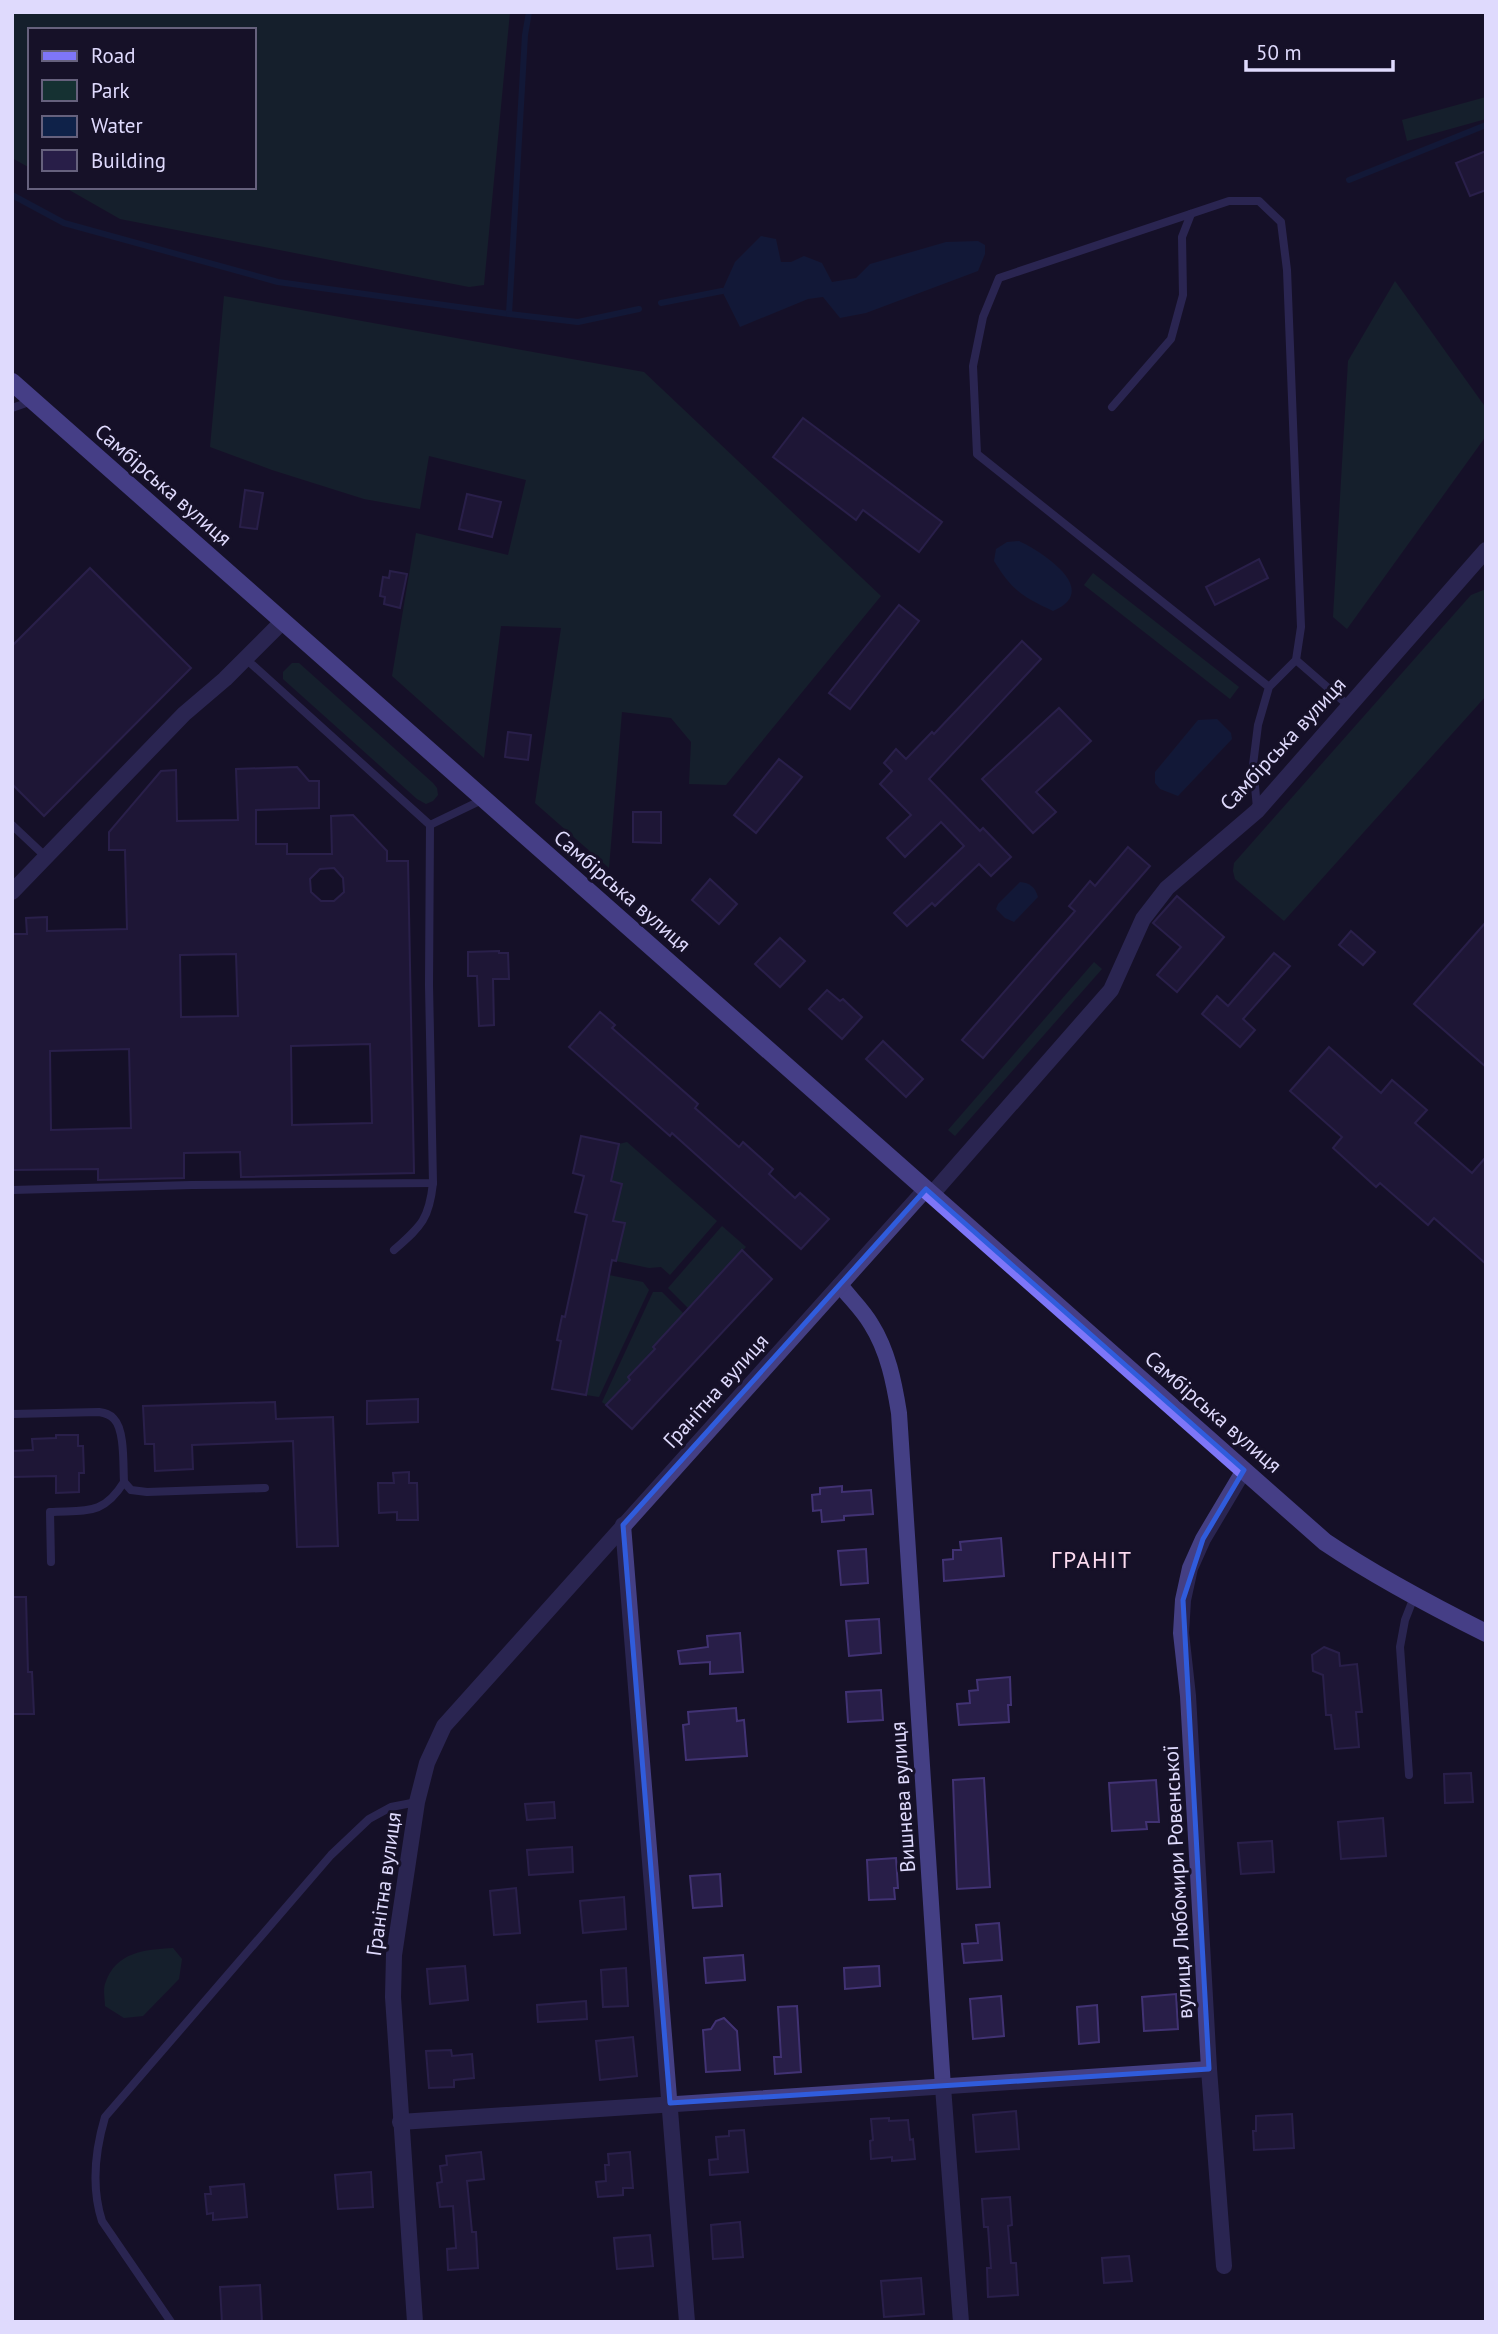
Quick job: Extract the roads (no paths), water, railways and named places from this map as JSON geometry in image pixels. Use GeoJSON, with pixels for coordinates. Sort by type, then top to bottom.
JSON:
{"type":"FeatureCollection","features":[{"type":"Feature","properties":{"kind":"main road","name":"Самбірська вулиця"},"geometry":{"type":"LineString","coordinates":[[12,382],[1325,1542],[1371,1573],[1486,1633]]}},
{"type":"Feature","properties":{"kind":"street","name":"Самбірська вулиця"},"geometry":{"type":"LineString","coordinates":[[929,1191],[1111,990],[1143,919],[1167,888],[1257,811],[1486,550]]}},
{"type":"Feature","properties":{"kind":"street"},"geometry":{"type":"LineString","coordinates":[[12,892],[184,714],[246,659],[283,621]]}},
{"type":"Feature","properties":{"kind":"street","name":"Гранітна вулиця"},"geometry":{"type":"LineString","coordinates":[[415,2322],[393,1997],[394,1955],[417,1802],[427,1763],[444,1726],[623,1525],[929,1191]]}},
{"type":"Feature","properties":{"kind":"street","name":"Вишнева вулиця"},"geometry":{"type":"LineString","coordinates":[[840,1286],[870,1322],[884,1348],[894,1380],[899,1413],[961,2322]]}},
{"type":"Feature","properties":{"kind":"street","name":"вулиця Любомири Ровенської"},"geometry":{"type":"LineString","coordinates":[[1224,2266],[1209,2069],[1188,1696],[1181,1633],[1183,1600],[1190,1568],[1244,1470]]}},
{"type":"Feature","properties":{"kind":"street"},"geometry":{"type":"LineString","coordinates":[[623,1525],[687,2322]]}},
{"type":"Feature","properties":{"kind":"street"},"geometry":{"type":"LineString","coordinates":[[400,2122],[1209,2069]]}},
{"type":"Feature","properties":{"kind":"lane"},"geometry":{"type":"LineString","coordinates":[[1257,811],[1252,765],[1258,725],[1269,687],[1296,660],[1301,627],[1287,270],[1280,222],[1259,201],[1229,201],[999,278],[983,317],[973,366],[977,454],[1269,687]]}},
{"type":"Feature","properties":{"kind":"lane"},"geometry":{"type":"LineString","coordinates":[[1112,407],[1171,339],[1182,295],[1182,237],[1191,214]]}},
{"type":"Feature","properties":{"kind":"lane"},"geometry":{"type":"LineString","coordinates":[[12,408],[33,400]]}},
{"type":"Feature","properties":{"kind":"lane"},"geometry":{"type":"LineString","coordinates":[[246,659],[430,825],[431,1205],[416,1229],[394,1250]]}},
{"type":"Feature","properties":{"kind":"lane"},"geometry":{"type":"LineString","coordinates":[[1296,660],[1349,706]]}},
{"type":"Feature","properties":{"kind":"lane"},"geometry":{"type":"LineString","coordinates":[[430,825],[484,799]]}},
{"type":"Feature","properties":{"kind":"lane"},"geometry":{"type":"LineString","coordinates":[[12,825],[46,857]]}},
{"type":"Feature","properties":{"kind":"lane"},"geometry":{"type":"LineString","coordinates":[[12,1189],[432,1183]]}},
{"type":"Feature","properties":{"kind":"lane"},"geometry":{"type":"LineString","coordinates":[[12,1414],[109,1414],[117,1420],[120,1430],[124,1482],[131,1490],[147,1492],[265,1488]]}},
{"type":"Feature","properties":{"kind":"lane"},"geometry":{"type":"LineString","coordinates":[[51,1562],[50,1512],[101,1507],[117,1493],[124,1482]]}},
{"type":"Feature","properties":{"kind":"lane"},"geometry":{"type":"LineString","coordinates":[[1409,1775],[1400,1647],[1405,1620],[1414,1597]]}},
{"type":"Feature","properties":{"kind":"lane"},"geometry":{"type":"LineString","coordinates":[[171,2322],[102,2221],[97,2205],[96,2166],[98,2141],[105,2117],[331,1855],[369,1819],[391,1807],[417,1802]]}},
{"type":"Feature","properties":{"kind":"water"},"geometry":{"type":"Polygon","coordinates":[[[761,236],[776,239],[781,262],[791,262],[804,256],[822,263],[832,282],[856,278],[870,264],[946,242],[978,241],[985,245],[985,254],[978,271],[866,313],[840,318],[823,297],[808,299],[740,327],[722,291],[735,262],[761,236]]]}},
{"type":"Feature","properties":{"kind":"water"},"geometry":{"type":"Polygon","coordinates":[[[1019,541],[1053,562],[1070,583],[1072,593],[1067,602],[1053,611],[1019,592],[994,561],[996,549],[1007,542],[1019,541]]]}},
{"type":"Feature","properties":{"kind":"water"},"geometry":{"type":"Polygon","coordinates":[[[1217,719],[1231,733],[1232,739],[1178,796],[1160,789],[1155,783],[1155,772],[1198,720],[1217,719]]]}},
{"type":"Feature","properties":{"kind":"water"},"geometry":{"type":"Polygon","coordinates":[[[1020,882],[1032,886],[1038,897],[1014,922],[996,909],[1020,882]]]}},
{"type":"Feature","properties":{"kind":"waterway"},"geometry":{"type":"LineString","coordinates":[[12,195],[64,223],[278,282],[509,314],[525,35],[529,12]]}},
{"type":"Feature","properties":{"kind":"waterway"},"geometry":{"type":"LineString","coordinates":[[1349,180],[1486,125]]}},
{"type":"Feature","properties":{"kind":"waterway"},"geometry":{"type":"LineString","coordinates":[[661,303],[722,291]]}},
{"type":"Feature","properties":{"kind":"waterway"},"geometry":{"type":"LineString","coordinates":[[509,314],[578,322],[639,309]]}},
{"type":"Feature","properties":{"kind":"district","name":"ГРАНІТ"},"geometry":{"type":"Point","coordinates":[1092,1560]}}]}
